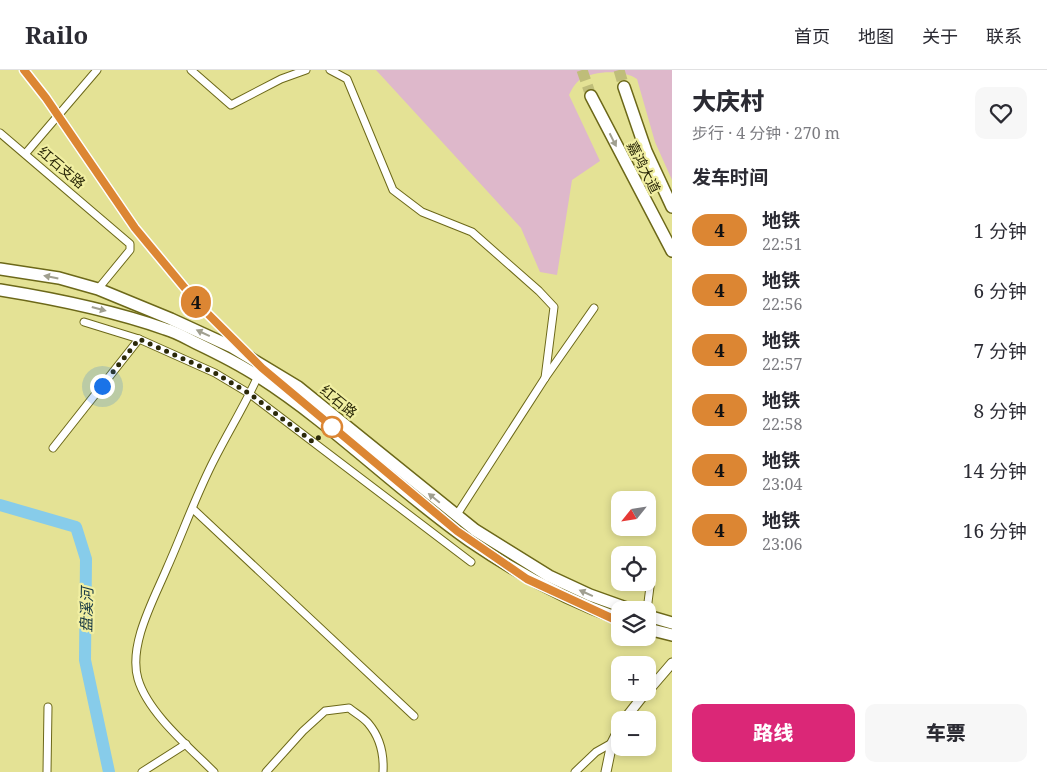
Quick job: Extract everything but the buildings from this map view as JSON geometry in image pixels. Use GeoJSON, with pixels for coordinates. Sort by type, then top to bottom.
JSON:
{"type":"FeatureCollection","features":[{"type":"Feature","properties":{"kind":"highway","name":"嘉鸿大道"},"geometry":{"type":"LineString","coordinates":[[624,87],[646,151],[672,207]]}},
{"type":"Feature","properties":{"kind":"highway","name":"嘉鸿大道"},"geometry":{"type":"LineString","coordinates":[[591,96],[672,251]]}},
{"type":"Feature","properties":{"kind":"highway","name":"红石路"},"geometry":{"type":"LineString","coordinates":[[0,269],[59,278],[98,289],[232,347],[298,387],[482,535],[549,576],[611,602]]}},
{"type":"Feature","properties":{"kind":"highway","name":"红石路"},"geometry":{"type":"LineString","coordinates":[[0,290],[97,308],[167,329],[227,358],[294,400],[469,540],[543,586],[585,607],[611,617]]}},
{"type":"Feature","properties":{"kind":"highway"},"geometry":{"type":"LineString","coordinates":[[656,618],[672,623]]}},
{"type":"Feature","properties":{"kind":"highway"},"geometry":{"type":"LineString","coordinates":[[656,631],[672,636]]}},
{"type":"Feature","properties":{"kind":"street"},"geometry":{"type":"LineString","coordinates":[[26,153],[96,70]]}},
{"type":"Feature","properties":{"kind":"street"},"geometry":{"type":"LineString","coordinates":[[191,70],[231,105],[281,79],[306,70]]}},
{"type":"Feature","properties":{"kind":"street"},"geometry":{"type":"LineString","coordinates":[[330,70],[347,79],[393,190],[422,212],[472,232],[539,291],[554,307],[544,378]]}},
{"type":"Feature","properties":{"kind":"street","name":"红石支路"},"geometry":{"type":"LineString","coordinates":[[0,133],[26,153],[130,244],[130,250],[98,289]]}},
{"type":"Feature","properties":{"kind":"street"},"geometry":{"type":"LineString","coordinates":[[456,516],[544,378],[594,308]]}},
{"type":"Feature","properties":{"kind":"street"},"geometry":{"type":"LineString","coordinates":[[84,322],[139,339],[215,373],[250,394],[471,562]]}},
{"type":"Feature","properties":{"kind":"street"},"geometry":{"type":"LineString","coordinates":[[53,448],[139,339]]}},
{"type":"Feature","properties":{"kind":"street"},"geometry":{"type":"LineString","coordinates":[[214,772],[156,713],[144,695],[138,678],[136,659],[141,629],[214,461],[258,376]]}},
{"type":"Feature","properties":{"kind":"street"},"geometry":{"type":"LineString","coordinates":[[193,509],[414,716]]}},
{"type":"Feature","properties":{"kind":"street"},"geometry":{"type":"LineString","coordinates":[[656,682],[672,663]]}},
{"type":"Feature","properties":{"kind":"street"},"geometry":{"type":"LineString","coordinates":[[631,711],[640,701]]}},
{"type":"Feature","properties":{"kind":"street"},"geometry":{"type":"LineString","coordinates":[[47,772],[48,707]]}},
{"type":"Feature","properties":{"kind":"street"},"geometry":{"type":"LineString","coordinates":[[266,772],[303,731],[325,711],[349,708],[368,723],[380,744],[384,760],[383,772]]}},
{"type":"Feature","properties":{"kind":"street"},"geometry":{"type":"LineString","coordinates":[[142,772],[186,744]]}},
{"type":"Feature","properties":{"kind":"street"},"geometry":{"type":"LineString","coordinates":[[575,772],[596,752],[611,744]]}},
{"type":"Feature","properties":{"kind":"street"},"geometry":{"type":"LineString","coordinates":[[606,772],[611,748]]}},
{"type":"Feature","properties":{"kind":"shaded area"},"geometry":{"type":"Polygon","coordinates":[[[376,70],[672,70],[672,180],[655,142],[637,79],[625,74],[610,72],[594,74],[581,79],[575,84],[569,95],[600,161],[572,180],[557,275],[540,272],[521,228],[376,70]]]}},
{"type":"Feature","properties":{"kind":"waterway","name":"盘溪河"},"geometry":{"type":"LineString","coordinates":[[0,505],[76,527],[86,559],[85,660],[109,772]]}},
{"type":"Feature","properties":{"kind":"tunnel"},"geometry":{"type":"LineString","coordinates":[[582,70],[591,96]]}},
{"type":"Feature","properties":{"kind":"tunnel"},"geometry":{"type":"LineString","coordinates":[[619,70],[624,87]]}},
{"type":"Feature","properties":{"kind":"metro line","name":"4"},"geometry":{"type":"LineString","coordinates":[[24,70],[46,98],[135,228],[198,304],[262,368],[457,531],[527,579],[611,619]]}},
{"type":"Feature","properties":{"kind":"route"},"geometry":{"type":"LineString","coordinates":[[102,386],[139,339],[215,373],[250,394],[313,442],[332,427]]}}]}
